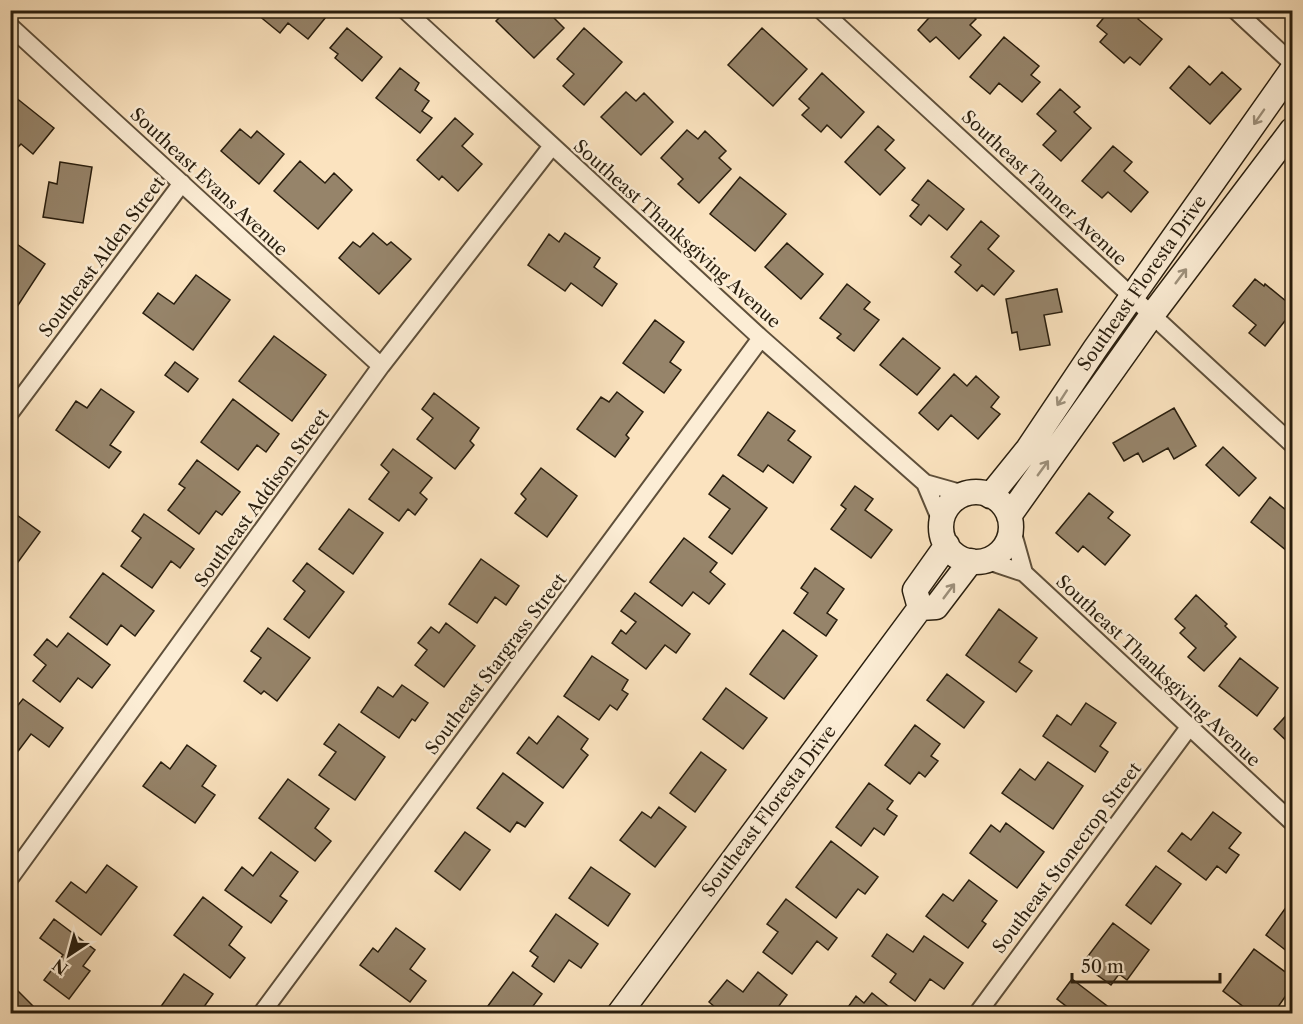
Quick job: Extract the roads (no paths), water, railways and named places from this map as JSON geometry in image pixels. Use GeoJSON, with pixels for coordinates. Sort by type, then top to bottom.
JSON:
{"type":"FeatureCollection","features":[{"type":"Feature","properties":{"kind":"street","name":"Southeast Thanksgiving Avenue"},"geometry":{"type":"LineString","coordinates":[[405,10],[761,338],[925,483],[941,521]]}},
{"type":"Feature","properties":{"kind":"street","name":"Southeast Tanner Avenue"},"geometry":{"type":"LineString","coordinates":[[821,10],[1293,444]]}},
{"type":"Feature","properties":{"kind":"street"},"geometry":{"type":"LineString","coordinates":[[1235,10],[1293,63]]}},
{"type":"Feature","properties":{"kind":"street","name":"Southeast Evans Avenue"},"geometry":{"type":"LineString","coordinates":[[10,26],[381,366]]}},
{"type":"Feature","properties":{"kind":"street","name":"Southeast Floresta Drive"},"geometry":{"type":"LineString","coordinates":[[990,496],[1028,449],[1132,296],[1293,70]]}},
{"type":"Feature","properties":{"kind":"street","name":"Southeast Floresta Drive"},"geometry":{"type":"LineString","coordinates":[[1010,519],[1152,315],[1293,130]]}},
{"type":"Feature","properties":{"kind":"street","name":"Southeast Addison Street"},"geometry":{"type":"LineString","coordinates":[[10,878],[381,366],[552,146]]}},
{"type":"Feature","properties":{"kind":"street","name":"Southeast Alden Street"},"geometry":{"type":"LineString","coordinates":[[10,413],[182,183]]}},
{"type":"Feature","properties":{"kind":"street","name":"Southeast Stargrass Street"},"geometry":{"type":"LineString","coordinates":[[261,1014],[761,338]]}},
{"type":"Feature","properties":{"kind":"street","name":"Southeast Thanksgiving Avenue"},"geometry":{"type":"LineString","coordinates":[[925,483],[964,494]]}},
{"type":"Feature","properties":{"kind":"street"},"geometry":{"type":"LineString","coordinates":[[1010,519],[1010,533],[1002,550],[978,561],[956,555],[947,545],[941,531],[941,521],[950,503],[964,494],[977,492],[990,496],[1003,505],[1010,519],[1024,573]]}},
{"type":"Feature","properties":{"kind":"street"},"geometry":{"type":"LineString","coordinates":[[920,608],[915,590],[947,545]]}},
{"type":"Feature","properties":{"kind":"street","name":"Southeast Thanksgiving Avenue"},"geometry":{"type":"LineString","coordinates":[[978,561],[1024,573],[1293,822]]}},
{"type":"Feature","properties":{"kind":"street","name":"Southeast Floresta Drive"},"geometry":{"type":"LineString","coordinates":[[619,1014],[920,608],[936,608],[978,561]]}},
{"type":"Feature","properties":{"kind":"street","name":"Southeast Stonecrop Street"},"geometry":{"type":"LineString","coordinates":[[976,1014],[1190,726]]}}]}
